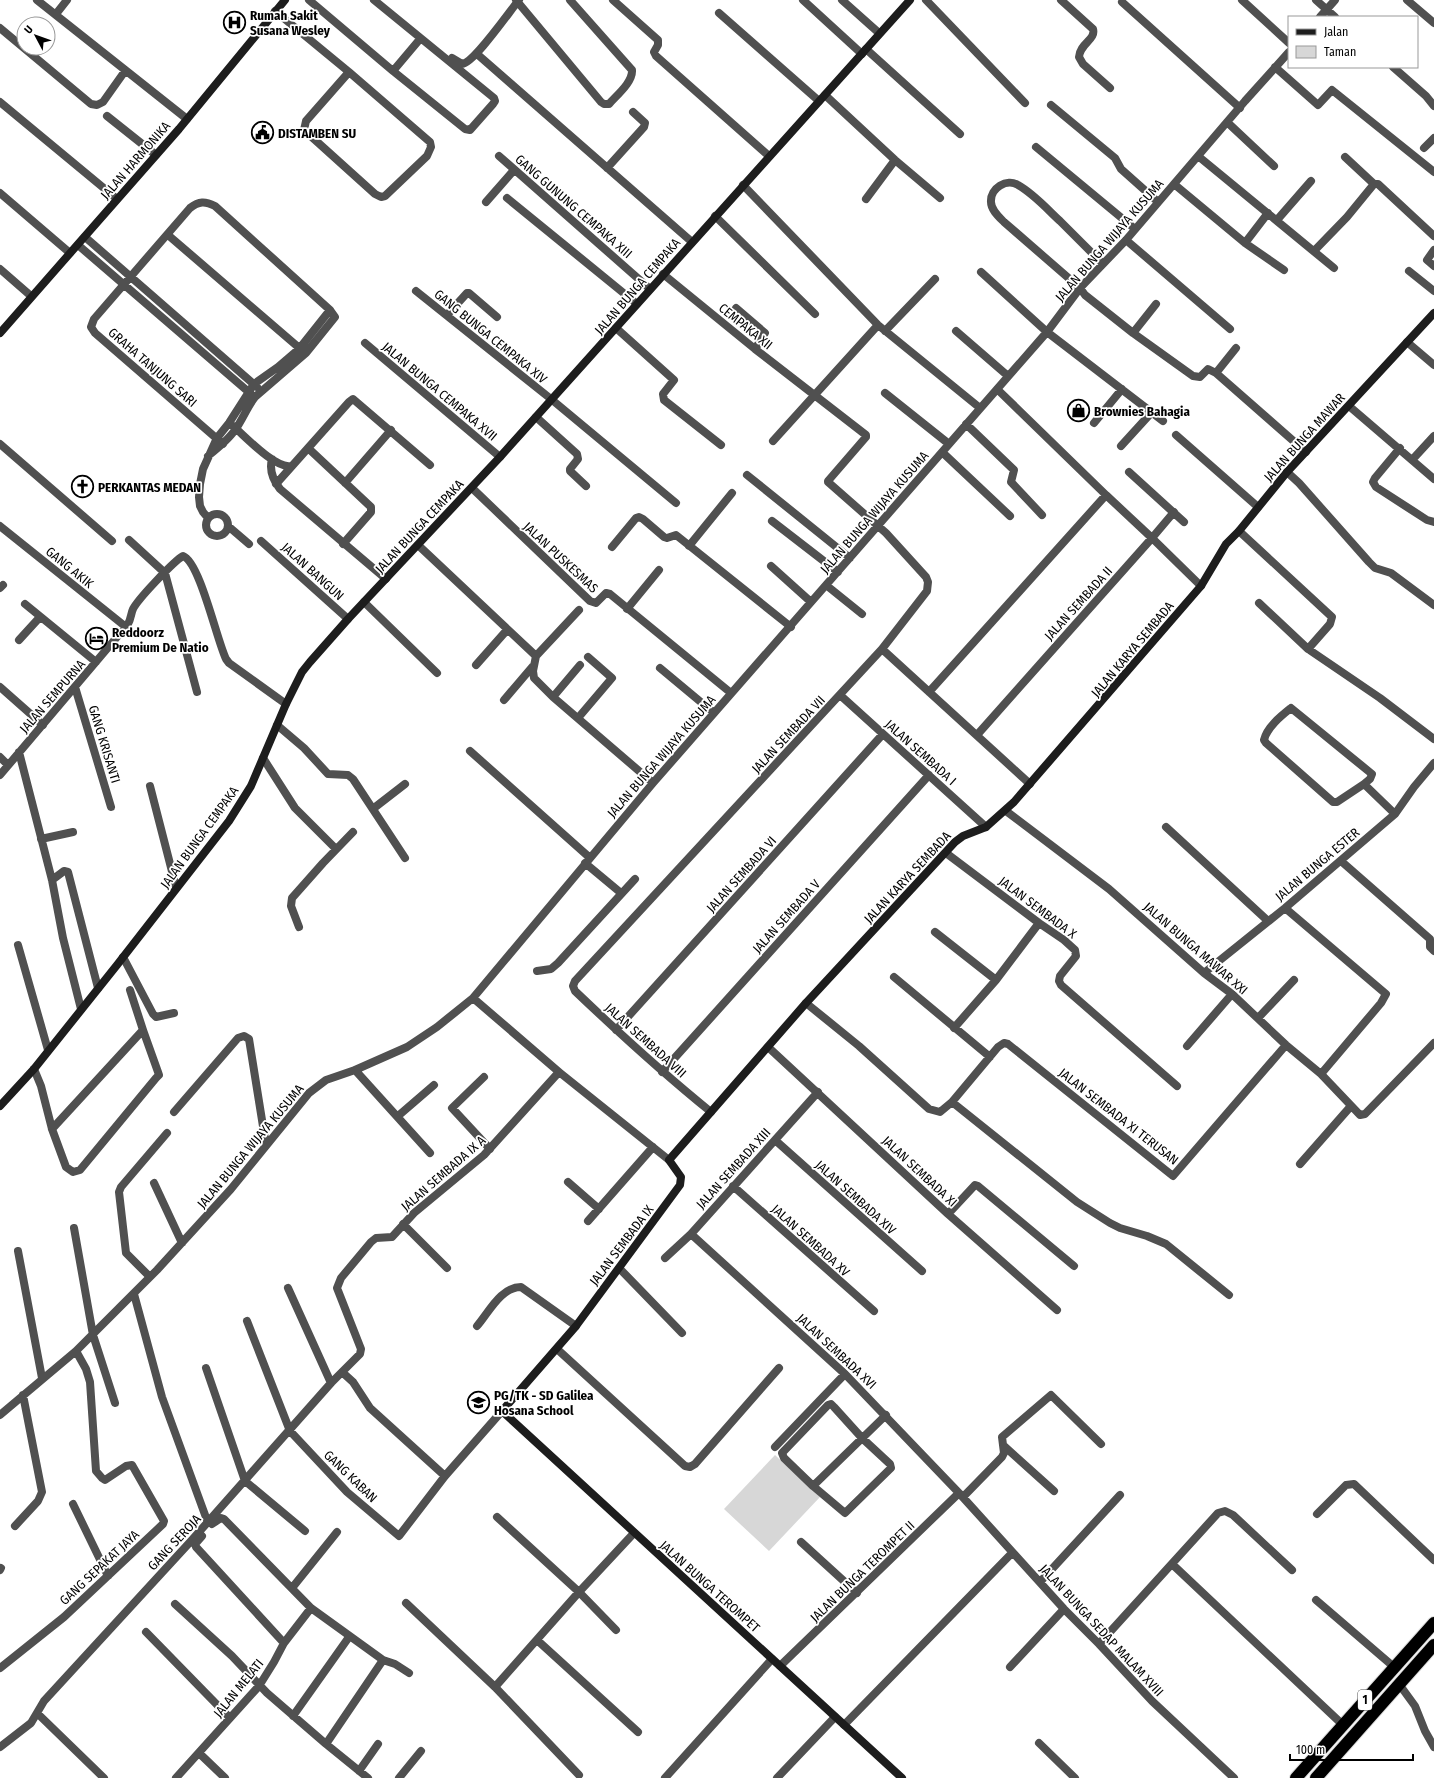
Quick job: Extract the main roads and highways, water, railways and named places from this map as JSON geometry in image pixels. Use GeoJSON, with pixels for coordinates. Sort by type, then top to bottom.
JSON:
{"type":"FeatureCollection","features":[{"type":"Feature","properties":{"kind":"highway","name":"1"},"geometry":{"type":"LineString","coordinates":[[1296,1778],[1434,1623]]}},
{"type":"Feature","properties":{"kind":"highway","name":"1"},"geometry":{"type":"LineString","coordinates":[[1316,1778],[1434,1645]]}},
{"type":"Feature","properties":{"kind":"place","name":"Rumah Sakit Susana Wesley"},"geometry":{"type":"Point","coordinates":[234,22]}},
{"type":"Feature","properties":{"kind":"place","name":"DISTAMBEN SU"},"geometry":{"type":"Point","coordinates":[262,133]}},
{"type":"Feature","properties":{"kind":"place","name":"Brownies Bahagia"},"geometry":{"type":"Point","coordinates":[1078,411]}},
{"type":"Feature","properties":{"kind":"place","name":"PERKANTAS MEDAN"},"geometry":{"type":"Point","coordinates":[83,487]}},
{"type":"Feature","properties":{"kind":"place","name":"Reddoorz Premium De Natio"},"geometry":{"type":"Point","coordinates":[96,639]}},
{"type":"Feature","properties":{"kind":"place","name":"PG/TK - SD Galilea Hosana School"},"geometry":{"type":"Point","coordinates":[479,1402]}}]}
